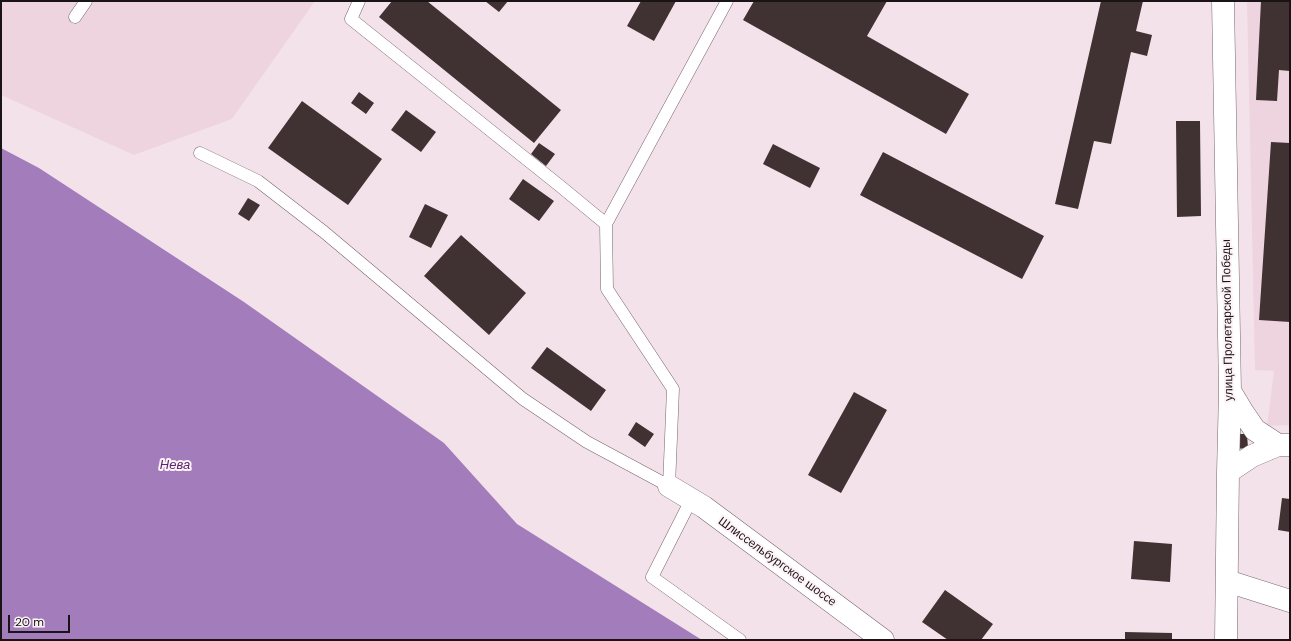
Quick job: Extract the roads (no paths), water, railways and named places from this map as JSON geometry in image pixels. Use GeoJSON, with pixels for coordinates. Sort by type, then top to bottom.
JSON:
{"type":"FeatureCollection","features":[{"type":"Feature","properties":{"kind":"street","name":"улица Пролетарской Победы"},"geometry":{"type":"LineString","coordinates":[[1223,1],[1230,391],[1226,640]]}},
{"type":"Feature","properties":{"kind":"street"},"geometry":{"type":"LineString","coordinates":[[1230,391],[1255,430],[1284,445]]}},
{"type":"Feature","properties":{"kind":"street"},"geometry":{"type":"LineString","coordinates":[[1228,472],[1252,456],[1284,445]]}},
{"type":"Feature","properties":{"kind":"street","name":"Шлиссельбургское шоссе"},"geometry":{"type":"LineString","coordinates":[[669,486],[704,507],[883,640]]}},
{"type":"Feature","properties":{"kind":"street"},"geometry":{"type":"LineString","coordinates":[[1227,581],[1290,602]]}},
{"type":"Feature","properties":{"kind":"lane"},"geometry":{"type":"LineString","coordinates":[[75,17],[86,1]]}},
{"type":"Feature","properties":{"kind":"lane"},"geometry":{"type":"LineString","coordinates":[[359,1],[350,19],[606,224]]}},
{"type":"Feature","properties":{"kind":"lane"},"geometry":{"type":"LineString","coordinates":[[200,153],[258,181],[324,232],[523,399],[587,442],[669,486],[673,388],[607,289],[606,224],[726,1]]}},
{"type":"Feature","properties":{"kind":"lane"},"geometry":{"type":"LineString","coordinates":[[692,500],[652,577],[740,640]]}},
{"type":"Feature","properties":{"kind":"water","name":"Нева"},"geometry":{"type":"Polygon","coordinates":[[[1,148],[39,168],[244,302],[444,443],[517,524],[702,640],[1,640],[1,148]]]}}]}
